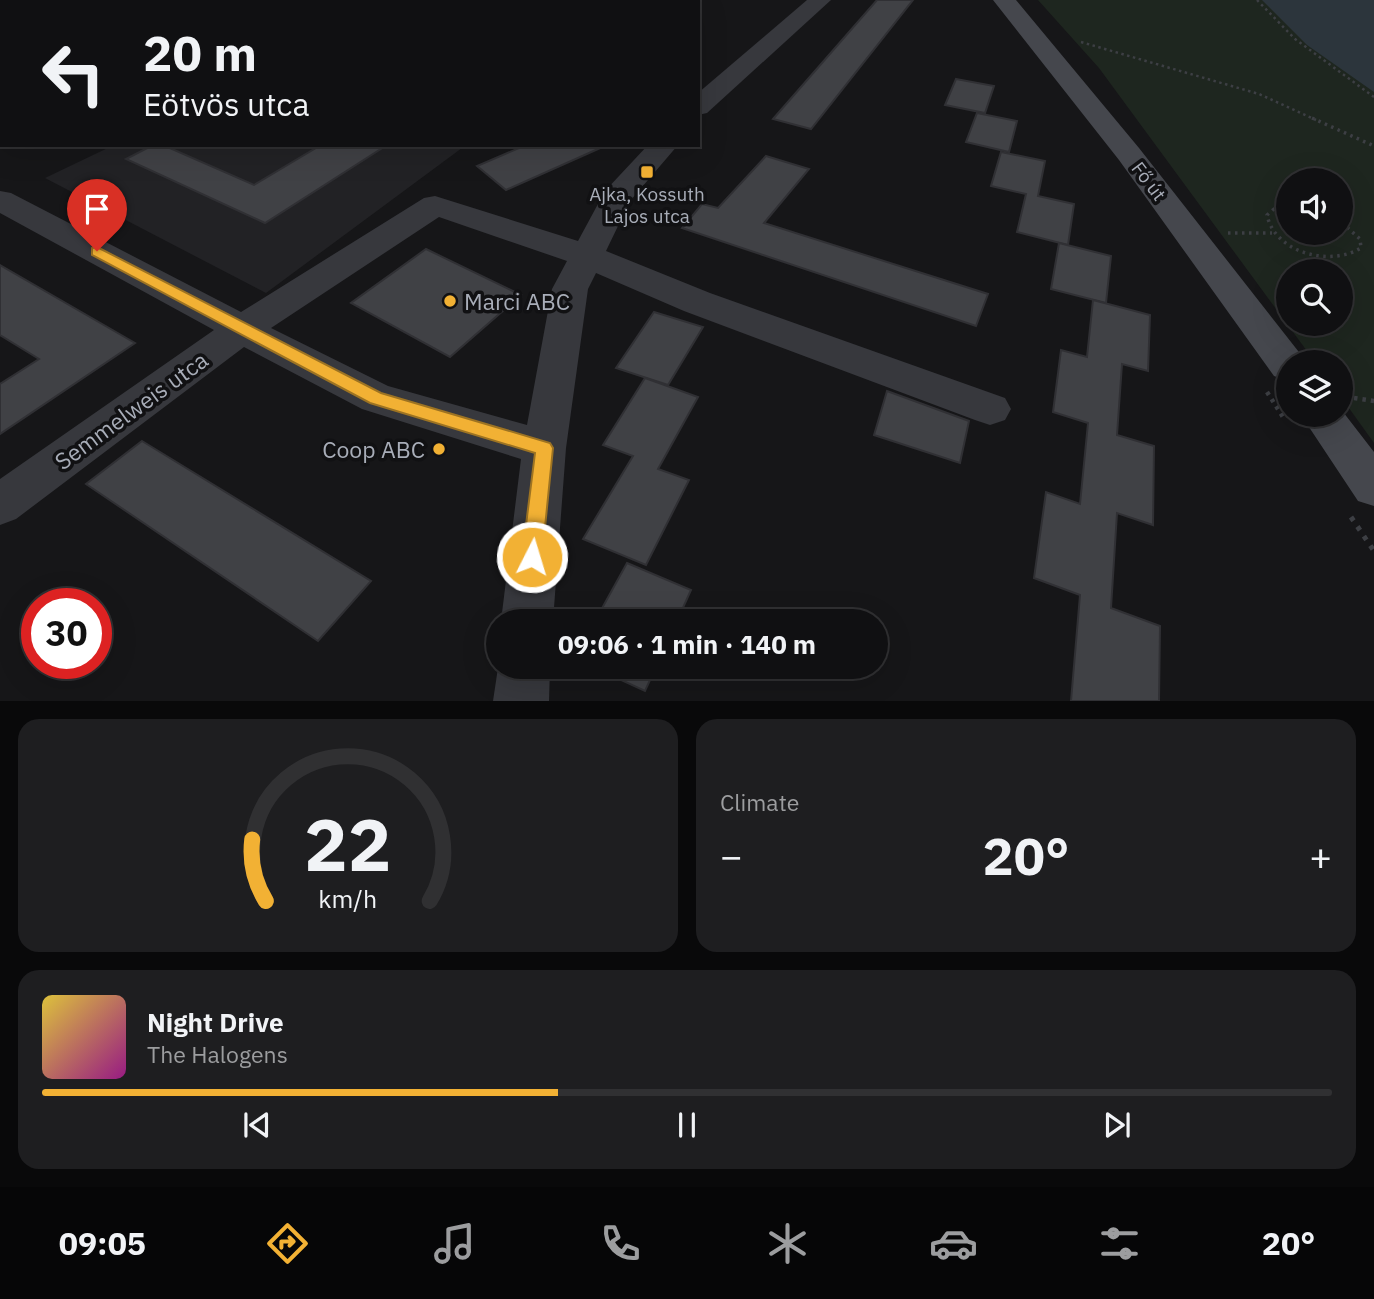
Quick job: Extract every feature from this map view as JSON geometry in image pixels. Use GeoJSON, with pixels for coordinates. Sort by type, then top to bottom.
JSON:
{"type":"FeatureCollection","features":[{"type":"Feature","properties":{"kind":"main road","name":"Fő út"},"geometry":{"type":"LineString","coordinates":[[1004,0],[1129,154],[1276,350]]}},
{"type":"Feature","properties":{"kind":"main road"},"geometry":{"type":"LineString","coordinates":[[1331,427],[1374,487]]}},
{"type":"Feature","properties":{"kind":"street"},"geometry":{"type":"LineString","coordinates":[[700,105],[820,0]]}},
{"type":"Feature","properties":{"kind":"street"},"geometry":{"type":"LineString","coordinates":[[528,609],[544,448],[570,289],[616,198],[662,147]]}},
{"type":"Feature","properties":{"kind":"street"},"geometry":{"type":"LineString","coordinates":[[0,200],[376,398],[544,448]]}},
{"type":"Feature","properties":{"kind":"street","name":"Semmelweis utca"},"geometry":{"type":"LineString","coordinates":[[0,505],[242,329],[435,205],[587,256]]}},
{"type":"Feature","properties":{"kind":"street"},"geometry":{"type":"LineString","coordinates":[[587,256],[697,302],[990,409]]}},
{"type":"Feature","properties":{"kind":"street"},"geometry":{"type":"LineString","coordinates":[[521,701],[522,679]]}},
{"type":"Feature","properties":{"kind":"path"},"geometry":{"type":"LineString","coordinates":[[1256,0],[1294,40],[1374,97]]}},
{"type":"Feature","properties":{"kind":"path"},"geometry":{"type":"LineString","coordinates":[[1081,42],[1259,94],[1374,146]]}},
{"type":"Feature","properties":{"kind":"path"},"geometry":{"type":"LineString","coordinates":[[1276,209],[1267,215],[1266,223],[1276,236]]}},
{"type":"Feature","properties":{"kind":"path"},"geometry":{"type":"LineString","coordinates":[[1290,245],[1303,251],[1341,258],[1354,255],[1361,248],[1360,239],[1353,233]]}},
{"type":"Feature","properties":{"kind":"shaded area"},"geometry":{"type":"Polygon","coordinates":[[[1038,0],[1374,0],[1374,443],[1353,414],[1353,350],[1306,350],[1296,336],[1353,336],[1353,259],[1276,259],[1276,309],[1099,68],[1038,0]]]}},
{"type":"Feature","properties":{"kind":"shaded area"},"geometry":{"type":"Polygon","coordinates":[[[1262,0],[1374,0],[1374,92],[1307,45],[1262,0]]]}},
{"type":"Feature","properties":{"kind":"shaded area"},"geometry":{"type":"Polygon","coordinates":[[[110,147],[463,147],[266,293],[45,178],[110,147]]]}},
{"type":"Feature","properties":{"kind":"building"},"geometry":{"type":"Polygon","coordinates":[[[877,0],[913,0],[811,129],[773,119],[877,0]]]}},
{"type":"Feature","properties":{"kind":"building"},"geometry":{"type":"Polygon","coordinates":[[[956,79],[994,86],[985,113],[945,105],[956,79]]]}},
{"type":"Feature","properties":{"kind":"building"},"geometry":{"type":"Polygon","coordinates":[[[977,113],[1017,121],[1009,152],[966,142],[977,113]]]}},
{"type":"Feature","properties":{"kind":"building"},"geometry":{"type":"Polygon","coordinates":[[[149,147],[168,147],[254,185],[318,147],[384,147],[265,223],[126,159],[149,147]]]}},
{"type":"Feature","properties":{"kind":"building"},"geometry":{"type":"Polygon","coordinates":[[[521,147],[603,147],[506,190],[477,166],[521,147]]]}},
{"type":"Feature","properties":{"kind":"building"},"geometry":{"type":"Polygon","coordinates":[[[1001,152],[1045,161],[1038,196],[1074,204],[1068,245],[1017,232],[1026,194],[991,186],[1001,152]]]}},
{"type":"Feature","properties":{"kind":"building"},"geometry":{"type":"Polygon","coordinates":[[[766,156],[809,169],[764,223],[988,294],[976,326],[682,228],[702,204],[718,208],[766,156]]]}},
{"type":"Feature","properties":{"kind":"building"},"geometry":{"type":"Polygon","coordinates":[[[1059,243],[1111,256],[1106,303],[1051,289],[1059,243]]]}},
{"type":"Feature","properties":{"kind":"building"},"geometry":{"type":"Polygon","coordinates":[[[426,249],[521,295],[450,357],[351,303],[426,249]]]}},
{"type":"Feature","properties":{"kind":"building"},"geometry":{"type":"Polygon","coordinates":[[[0,265],[135,343],[0,434],[0,384],[39,359],[0,335],[0,265]]]}},
{"type":"Feature","properties":{"kind":"building"},"geometry":{"type":"Polygon","coordinates":[[[1093,300],[1150,315],[1148,371],[1122,364],[1117,435],[1154,446],[1153,525],[1117,513],[1111,608],[1160,626],[1159,701],[1071,701],[1080,595],[1034,578],[1046,492],[1080,504],[1088,423],[1053,412],[1061,350],[1087,357],[1093,300]]]}},
{"type":"Feature","properties":{"kind":"building"},"geometry":{"type":"Polygon","coordinates":[[[654,312],[703,327],[668,385],[616,368],[654,312]]]}},
{"type":"Feature","properties":{"kind":"building"},"geometry":{"type":"Polygon","coordinates":[[[645,378],[698,397],[658,469],[689,480],[646,565],[583,539],[633,456],[603,445],[645,378]]]}},
{"type":"Feature","properties":{"kind":"building"},"geometry":{"type":"Polygon","coordinates":[[[887,391],[969,421],[960,463],[874,435],[887,391]]]}},
{"type":"Feature","properties":{"kind":"building"},"geometry":{"type":"Polygon","coordinates":[[[142,441],[371,581],[318,641],[86,484],[142,441]]]}},
{"type":"Feature","properties":{"kind":"building"},"geometry":{"type":"Polygon","coordinates":[[[627,563],[691,590],[682,609],[602,609],[627,563]]]}},
{"type":"Feature","properties":{"kind":"building"},"geometry":{"type":"Polygon","coordinates":[[[619,679],[650,679],[645,691],[619,679]]]}},
{"type":"Feature","properties":{"kind":"place","name":"Ajka, Kossuth Lajos utca"},"geometry":{"type":"Point","coordinates":[647,172]}},
{"type":"Feature","properties":{"kind":"place","name":"Marci ABC"},"geometry":{"type":"Point","coordinates":[450,301]}},
{"type":"Feature","properties":{"kind":"place","name":"Coop ABC"},"geometry":{"type":"Point","coordinates":[439,449]}},
{"type":"Feature","properties":{"kind":"route"},"geometry":{"type":"LineString","coordinates":[[97,251],[376,398],[544,448],[532,557]]}}]}
